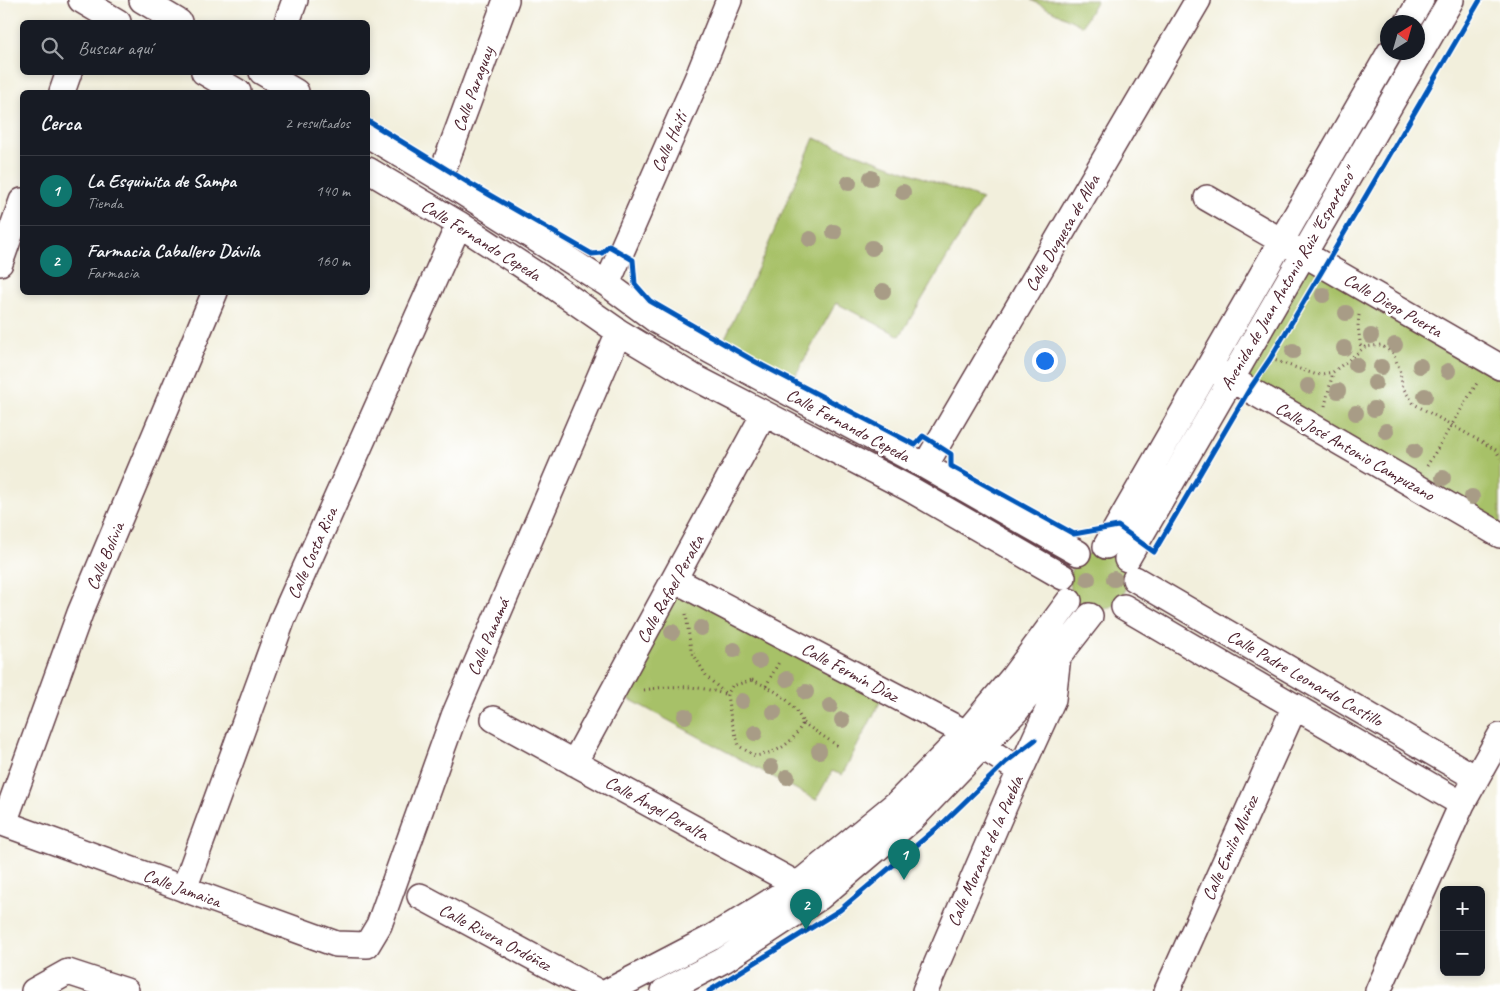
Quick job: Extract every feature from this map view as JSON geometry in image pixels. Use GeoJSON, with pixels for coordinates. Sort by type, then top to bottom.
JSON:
{"type":"FeatureCollection","features":[{"type":"Feature","properties":{"kind":"street"},"geometry":{"type":"LineString","coordinates":[[142,0],[177,20]]}},
{"type":"Feature","properties":{"kind":"street"},"geometry":{"type":"LineString","coordinates":[[287,20],[295,0]]}},
{"type":"Feature","properties":{"kind":"street","name":"Calle Paraguay"},"geometry":{"type":"LineString","coordinates":[[440,178],[506,0]]}},
{"type":"Feature","properties":{"kind":"street","name":"Calle Haití"},"geometry":{"type":"LineString","coordinates":[[607,284],[700,72],[729,0]]}},
{"type":"Feature","properties":{"kind":"street","name":"Calle Duquesa de Alba"},"geometry":{"type":"LineString","coordinates":[[925,466],[1198,0]]}},
{"type":"Feature","properties":{"kind":"street"},"geometry":{"type":"LineString","coordinates":[[1412,15],[1421,0]]}},
{"type":"Feature","properties":{"kind":"street","name":"Avenida de Juan Antonio Ruiz \"Espartaco\""},"geometry":{"type":"LineString","coordinates":[[1131,569],[1229,379],[1304,254],[1451,0]]}},
{"type":"Feature","properties":{"kind":"street"},"geometry":{"type":"LineString","coordinates":[[87,10],[113,20]]}},
{"type":"Feature","properties":{"kind":"street","name":"Avenida de Juan Antonio Ruiz \"Espartaco\""},"geometry":{"type":"LineString","coordinates":[[1106,546],[1229,379],[1281,241],[1385,60]]}},
{"type":"Feature","properties":{"kind":"street"},"geometry":{"type":"LineString","coordinates":[[63,90],[68,75]]}},
{"type":"Feature","properties":{"kind":"street"},"geometry":{"type":"LineString","coordinates":[[209,75],[235,90]]}},
{"type":"Feature","properties":{"kind":"street"},"geometry":{"type":"LineString","coordinates":[[268,75],[293,90]]}},
{"type":"Feature","properties":{"kind":"street","name":"Calle Fernando Cepeda"},"geometry":{"type":"LineString","coordinates":[[370,136],[440,178],[607,284],[657,320],[711,352],[925,466],[1078,553]]}},
{"type":"Feature","properties":{"kind":"street","name":"Calle Fernando Cepeda"},"geometry":{"type":"LineString","coordinates":[[370,171],[458,224],[543,279],[619,332],[692,376],[910,489],[1066,589]]}},
{"type":"Feature","properties":{"kind":"street","name":"Calle Diego Puerta"},"geometry":{"type":"LineString","coordinates":[[1207,198],[1497,363]]}},
{"type":"Feature","properties":{"kind":"street"},"geometry":{"type":"LineString","coordinates":[[0,263],[20,207]]}},
{"type":"Feature","properties":{"kind":"street","name":"Calle Costa Rica"},"geometry":{"type":"LineString","coordinates":[[184,889],[283,618],[458,224]]}},
{"type":"Feature","properties":{"kind":"street","name":"Calle Bolivia"},"geometry":{"type":"LineString","coordinates":[[2,823],[80,613],[214,295]]}},
{"type":"Feature","properties":{"kind":"street","name":"Calle Panamá"},"geometry":{"type":"LineString","coordinates":[[367,945],[379,925],[454,716],[619,332]]}},
{"type":"Feature","properties":{"kind":"street","name":"Calle José Antonio Campuzano"},"geometry":{"type":"LineString","coordinates":[[1229,379],[1500,535]]}},
{"type":"Feature","properties":{"kind":"street","name":"Calle Rafael Peralta"},"geometry":{"type":"LineString","coordinates":[[574,763],[614,691],[683,584],[764,414]]}},
{"type":"Feature","properties":{"kind":"street"},"geometry":{"type":"LineString","coordinates":[[664,991],[724,960],[820,897],[912,819],[974,740],[1066,589],[1068,564],[1078,553],[1091,547],[1106,546],[1117,551],[1131,569],[1132,594],[1124,607],[1114,614],[1102,617],[1090,616],[1078,611],[1066,589]]}},
{"type":"Feature","properties":{"kind":"street","name":"Calle Padre Leonardo Castillo"},"geometry":{"type":"LineString","coordinates":[[1131,569],[1476,778]]}},
{"type":"Feature","properties":{"kind":"street","name":"Calle Fermín Díaz"},"geometry":{"type":"LineString","coordinates":[[683,584],[974,740],[1020,771]]}},
{"type":"Feature","properties":{"kind":"street","name":"Calle Padre Leonardo Castillo"},"geometry":{"type":"LineString","coordinates":[[1124,607],[1462,804]]}},
{"type":"Feature","properties":{"kind":"street"},"geometry":{"type":"LineString","coordinates":[[610,991],[711,938],[797,885],[974,740],[1016,711],[1090,616]]}},
{"type":"Feature","properties":{"kind":"street","name":"Calle Morante de la Puebla"},"geometry":{"type":"LineString","coordinates":[[925,991],[946,939],[1053,699],[1059,655]]}},
{"type":"Feature","properties":{"kind":"street","name":"Calle Emilio Muñoz"},"geometry":{"type":"LineString","coordinates":[[1167,991],[1295,706]]}},
{"type":"Feature","properties":{"kind":"street","name":"Calle Ángel Peralta"},"geometry":{"type":"LineString","coordinates":[[494,719],[820,897]]}},
{"type":"Feature","properties":{"kind":"street"},"geometry":{"type":"LineString","coordinates":[[1378,991],[1462,804],[1500,736]]}},
{"type":"Feature","properties":{"kind":"street","name":"Calle Jamaica"},"geometry":{"type":"LineString","coordinates":[[2,823],[336,944],[367,945]]}},
{"type":"Feature","properties":{"kind":"street","name":"Calle Rivera Ordóñez"},"geometry":{"type":"LineString","coordinates":[[420,896],[596,991]]}},
{"type":"Feature","properties":{"kind":"street"},"geometry":{"type":"LineString","coordinates":[[34,991],[68,972],[126,991]]}},
{"type":"Feature","properties":{"kind":"path"},"geometry":{"type":"LineString","coordinates":[[1361,350],[1358,326],[1360,312],[1369,291]]}},
{"type":"Feature","properties":{"kind":"path"},"geometry":{"type":"LineString","coordinates":[[1270,359],[1317,375],[1333,372],[1365,347],[1381,345],[1393,353],[1399,368],[1403,388],[1414,404],[1496,450],[1500,458]]}},
{"type":"Feature","properties":{"kind":"path"},"geometry":{"type":"LineString","coordinates":[[1229,379],[1270,359],[1275,350]]}},
{"type":"Feature","properties":{"kind":"path"},"geometry":{"type":"LineString","coordinates":[[1415,486],[1497,363]]}},
{"type":"Feature","properties":{"kind":"path"},"geometry":{"type":"LineString","coordinates":[[1315,428],[1326,404],[1333,372]]}},
{"type":"Feature","properties":{"kind":"path"},"geometry":{"type":"LineString","coordinates":[[683,584],[691,650],[707,677],[727,695]]}},
{"type":"Feature","properties":{"kind":"path"},"geometry":{"type":"LineString","coordinates":[[803,724],[796,737],[774,753],[755,756],[739,746],[731,719],[727,695],[732,686],[752,680],[780,693],[797,710],[803,724],[838,746]]}},
{"type":"Feature","properties":{"kind":"path"},"geometry":{"type":"LineString","coordinates":[[614,691],[686,685],[709,689],[727,695]]}},
{"type":"Feature","properties":{"kind":"green space"},"geometry":{"type":"Polygon","coordinates":[[[1031,0],[1097,0],[1082,26],[1031,0]]]}},
{"type":"Feature","properties":{"kind":"green space"},"geometry":{"type":"Polygon","coordinates":[[[814,138],[982,199],[900,336],[836,303],[786,392],[717,355],[760,264],[814,138]]]}},
{"type":"Feature","properties":{"kind":"green space"},"geometry":{"type":"Polygon","coordinates":[[[1303,254],[1500,367],[1500,535],[1230,379],[1303,254]]]}},
{"type":"Feature","properties":{"kind":"green space"},"geometry":{"type":"Polygon","coordinates":[[[1092,552],[1104,552],[1119,560],[1127,575],[1127,587],[1119,602],[1104,610],[1092,610],[1077,602],[1069,587],[1069,575],[1077,560],[1092,552]]]}},
{"type":"Feature","properties":{"kind":"green space"},"geometry":{"type":"Polygon","coordinates":[[[675,580],[886,691],[842,775],[832,771],[816,800],[614,691],[675,580]]]}},
{"type":"Feature","properties":{"kind":"cycle path"},"geometry":{"type":"LineString","coordinates":[[370,122],[469,183],[592,254],[602,253],[609,246],[633,260],[635,284],[650,301],[754,361],[915,445],[923,436],[951,454],[951,466],[1074,534],[1118,526],[1154,552],[1249,390],[1270,359],[1325,266],[1480,0]]}},
{"type":"Feature","properties":{"kind":"cycle path"},"geometry":{"type":"LineString","coordinates":[[709,991],[840,910],[944,822],[1006,762],[1035,740]]}},
{"type":"Feature","properties":{"kind":"place","name":"La Esquinita de Sampa"},"geometry":{"type":"Point","coordinates":[904,880]}},
{"type":"Feature","properties":{"kind":"place","name":"Farmacia Caballero Dávila"},"geometry":{"type":"Point","coordinates":[806,930]}}]}
